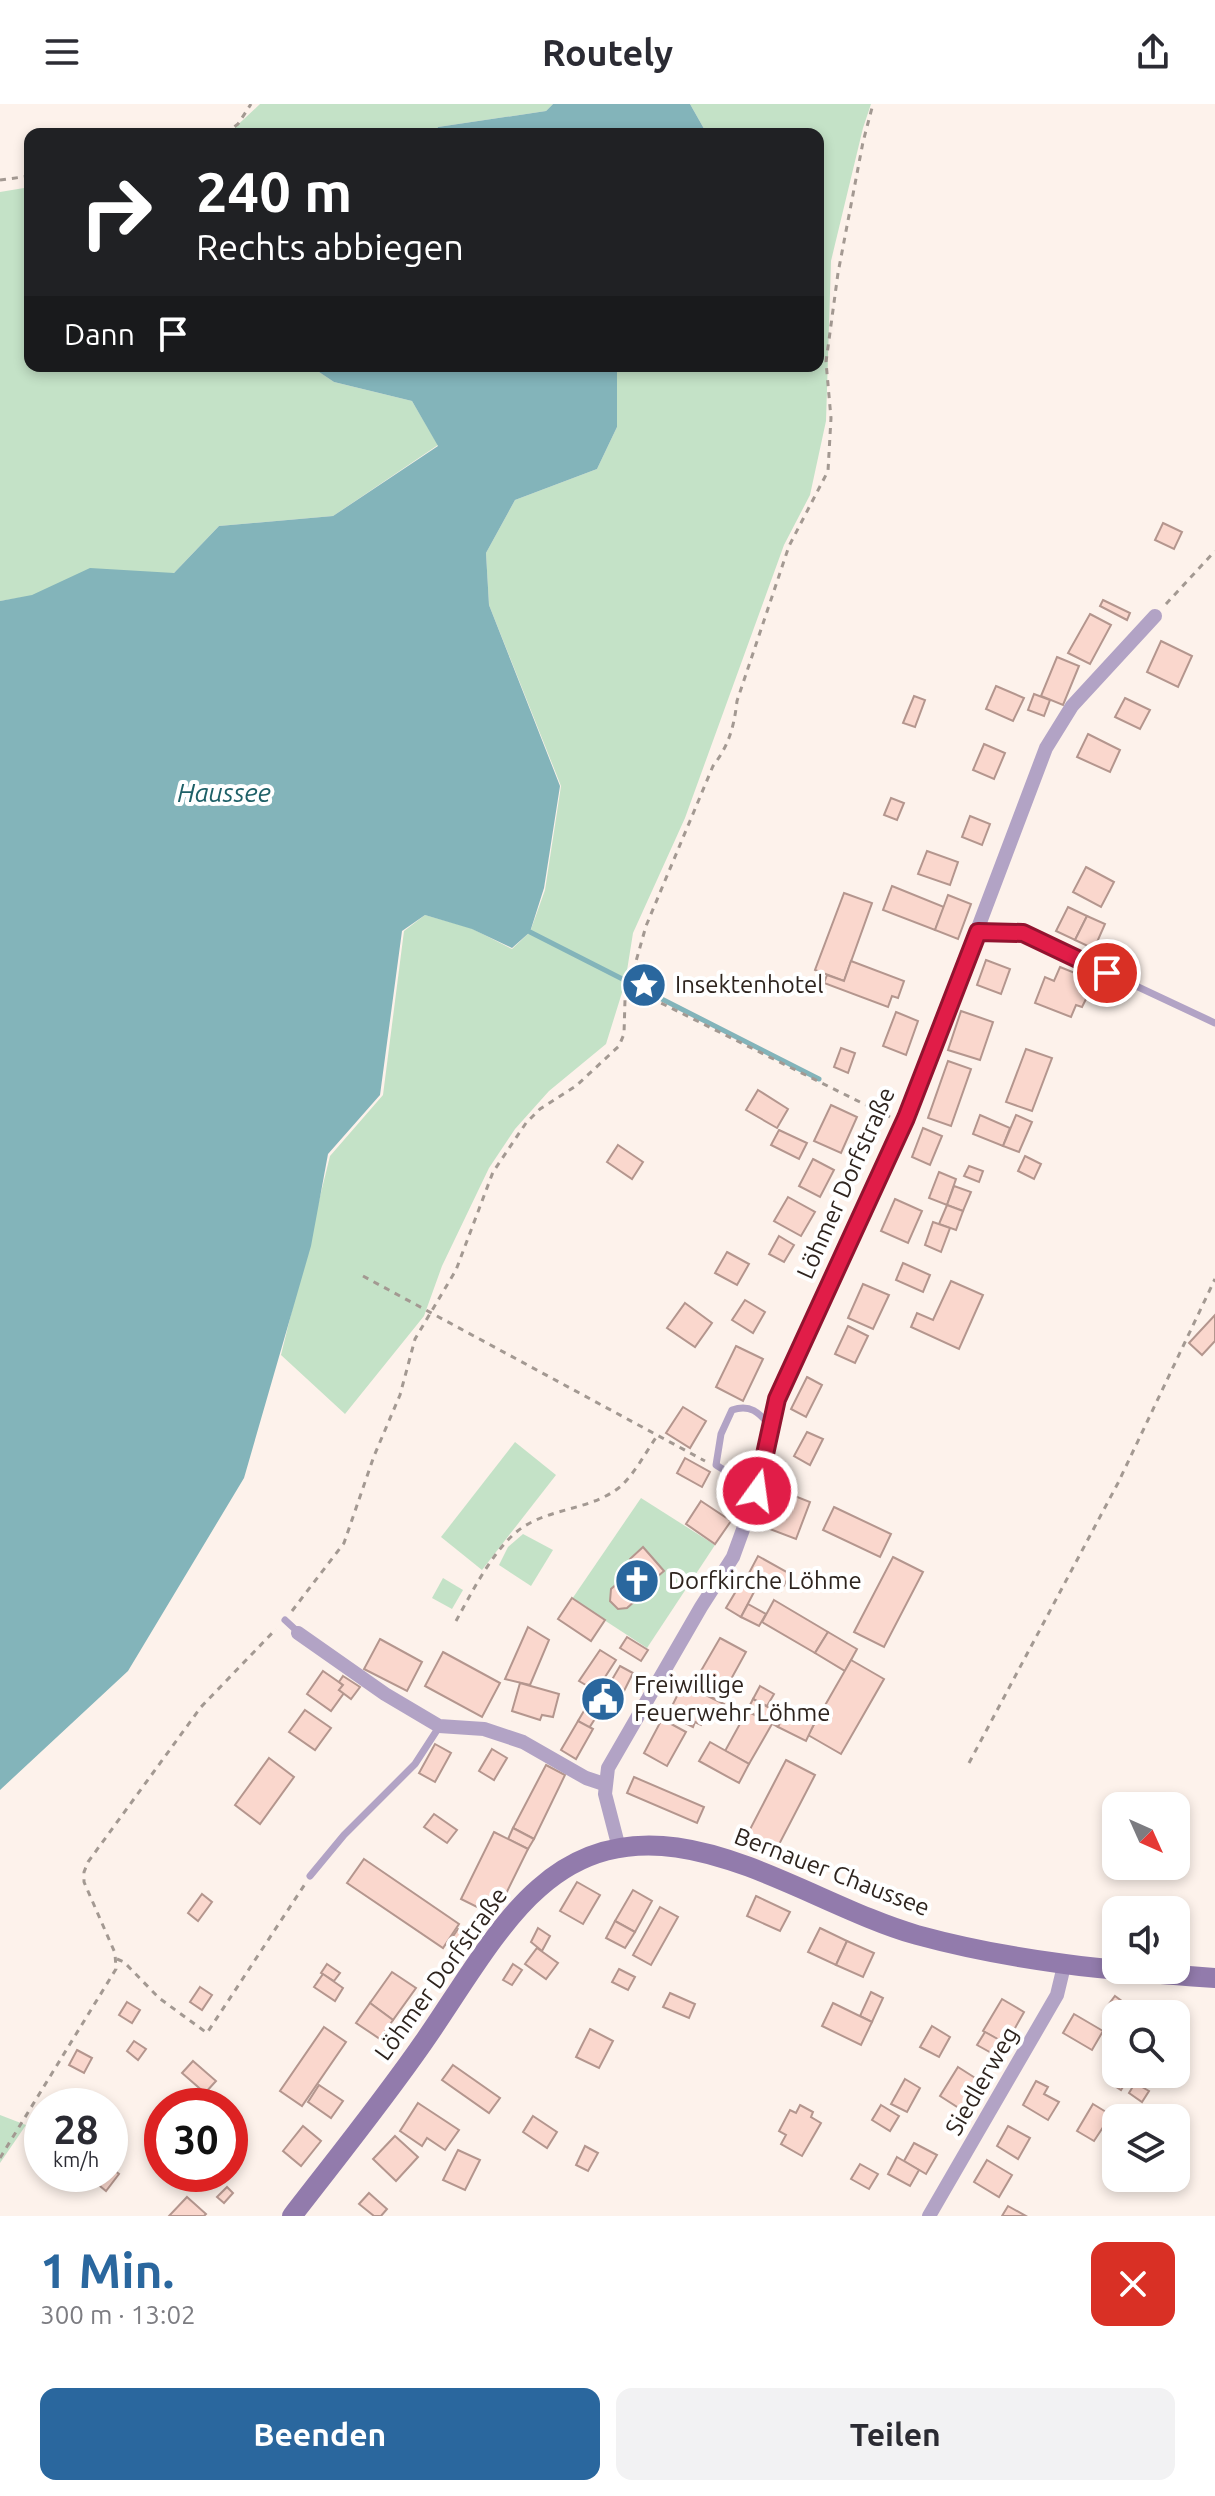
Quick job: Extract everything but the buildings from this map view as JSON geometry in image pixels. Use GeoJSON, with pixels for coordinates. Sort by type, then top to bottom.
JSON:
{"type":"FeatureCollection","features":[{"type":"Feature","properties":{"kind":"main road","name":"Bernauer Chaussee"},"geometry":{"type":"LineString","coordinates":[[619,1848],[658,1845],[710,1853],[917,1935],[1064,1966],[1215,1978]]}},
{"type":"Feature","properties":{"kind":"main road","name":"Löhmer Dorfstraße"},"geometry":{"type":"LineString","coordinates":[[292,2216],[407,2066],[506,1924],[529,1897],[574,1865],[619,1848]]}},
{"type":"Feature","properties":{"kind":"street","name":"Löhmer Dorfstraße"},"geometry":{"type":"LineString","coordinates":[[604,1784],[608,1768],[733,1557],[757,1491],[777,1399],[903,1124],[1052,736],[1072,706],[1155,616]]}},
{"type":"Feature","properties":{"kind":"street"},"geometry":{"type":"LineString","coordinates":[[298,1633],[385,1694],[439,1726],[484,1729],[523,1742],[586,1778],[604,1784],[619,1848]]}},
{"type":"Feature","properties":{"kind":"street","name":"Siedlerweg"},"geometry":{"type":"LineString","coordinates":[[929,2216],[1057,1995],[1064,1966]]}},
{"type":"Feature","properties":{"kind":"lane"},"geometry":{"type":"LineString","coordinates":[[978,932],[1023,933],[1215,1023]]}},
{"type":"Feature","properties":{"kind":"lane"},"geometry":{"type":"LineString","coordinates":[[757,1491],[716,1465],[721,1434],[732,1410],[744,1406],[760,1412],[772,1428]]}},
{"type":"Feature","properties":{"kind":"lane"},"geometry":{"type":"LineString","coordinates":[[285,1620],[298,1633]]}},
{"type":"Feature","properties":{"kind":"lane"},"geometry":{"type":"LineString","coordinates":[[310,1876],[344,1835],[415,1764],[439,1726]]}},
{"type":"Feature","properties":{"kind":"path"},"geometry":{"type":"LineString","coordinates":[[233,128],[251,104]]}},
{"type":"Feature","properties":{"kind":"path"},"geometry":{"type":"LineString","coordinates":[[0,2158],[116,1969],[117,1959],[84,1882],[88,1862],[201,1707],[285,1620],[344,1543],[374,1456],[400,1395],[415,1339],[456,1270],[493,1172],[526,1123],[540,1109],[594,1072],[619,1046],[624,1034],[625,1000],[646,926],[713,766],[726,750],[734,728],[737,701],[789,546],[828,471],[831,418],[826,362],[841,258],[873,104]]}},
{"type":"Feature","properties":{"kind":"path"},"geometry":{"type":"LineString","coordinates":[[0,180],[24,177]]}},
{"type":"Feature","properties":{"kind":"path"},"geometry":{"type":"LineString","coordinates":[[1155,616],[1215,551]]}},
{"type":"Feature","properties":{"kind":"path"},"geometry":{"type":"LineString","coordinates":[[629,987],[903,1124]]}},
{"type":"Feature","properties":{"kind":"path"},"geometry":{"type":"LineString","coordinates":[[363,1276],[716,1465]]}},
{"type":"Feature","properties":{"kind":"path"},"geometry":{"type":"LineString","coordinates":[[969,1763],[1118,1483],[1215,1279]]}},
{"type":"Feature","properties":{"kind":"path"},"geometry":{"type":"LineString","coordinates":[[456,1621],[499,1551],[515,1533],[540,1519],[576,1509],[622,1485],[657,1436]]}},
{"type":"Feature","properties":{"kind":"path"},"geometry":{"type":"LineString","coordinates":[[117,1959],[124,1962],[159,1998],[207,2033],[310,1876]]}},
{"type":"Feature","properties":{"kind":"green space"},"geometry":{"type":"Polygon","coordinates":[[[260,104],[553,104],[546,111],[437,128],[234,128],[260,104]]]}},
{"type":"Feature","properties":{"kind":"green space"},"geometry":{"type":"Polygon","coordinates":[[[690,104],[871,104],[831,261],[826,421],[810,495],[784,545],[685,818],[633,933],[625,983],[606,1044],[549,1091],[515,1129],[489,1168],[442,1266],[424,1316],[345,1414],[281,1355],[330,1156],[383,1095],[404,931],[425,915],[471,928],[512,949],[530,932],[545,890],[561,786],[489,605],[486,553],[515,500],[597,469],[617,427],[617,372],[824,372],[824,128],[704,128],[690,104]]]}},
{"type":"Feature","properties":{"kind":"green space"},"geometry":{"type":"Polygon","coordinates":[[[24,188],[24,372],[319,372],[334,382],[412,401],[438,445],[333,516],[219,526],[174,573],[0,601],[0,192],[24,188]]]}},
{"type":"Feature","properties":{"kind":"green space"},"geometry":{"type":"Polygon","coordinates":[[[515,1442],[556,1475],[482,1570],[441,1537],[515,1442]]]}},
{"type":"Feature","properties":{"kind":"green space"},"geometry":{"type":"Polygon","coordinates":[[[641,1498],[715,1545],[647,1648],[572,1599],[641,1498]]]}},
{"type":"Feature","properties":{"kind":"green space"},"geometry":{"type":"Polygon","coordinates":[[[523,1534],[553,1550],[531,1586],[499,1565],[508,1547],[523,1534]]]}},
{"type":"Feature","properties":{"kind":"green space"},"geometry":{"type":"Polygon","coordinates":[[[443,1578],[463,1590],[452,1609],[432,1598],[443,1578]]]}},
{"type":"Feature","properties":{"kind":"green space"},"geometry":{"type":"Polygon","coordinates":[[[0,2115],[24,2124],[24,2128],[0,2163],[0,2115]]]}},
{"type":"Feature","properties":{"kind":"water"},"geometry":{"type":"Polygon","coordinates":[[[553,104],[690,104],[704,128],[437,128],[546,111],[553,104]]]}},
{"type":"Feature","properties":{"kind":"water","name":"Haussee"},"geometry":{"type":"Polygon","coordinates":[[[319,372],[617,372],[617,427],[597,469],[515,500],[486,553],[489,605],[560,786],[544,888],[530,932],[512,948],[472,929],[425,915],[402,931],[380,1095],[328,1154],[311,1246],[244,1478],[128,1671],[0,1790],[0,601],[32,595],[90,568],[174,573],[219,526],[333,516],[438,446],[412,401],[334,382],[319,372]]]}},
{"type":"Feature","properties":{"kind":"waterway"},"geometry":{"type":"LineString","coordinates":[[530,932],[819,1079]]}},
{"type":"Feature","properties":{"kind":"place","name":"Insektenhotel"},"geometry":{"type":"Point","coordinates":[644,985]}},
{"type":"Feature","properties":{"kind":"place","name":"Dorfkirche Löhme"},"geometry":{"type":"Point","coordinates":[637,1581]}},
{"type":"Feature","properties":{"kind":"place","name":"Freiwillige Feuerwehr Löhme"},"geometry":{"type":"Point","coordinates":[603,1699]}},
{"type":"Feature","properties":{"kind":"route"},"geometry":{"type":"LineString","coordinates":[[757,1491],[777,1399],[906,1118],[978,932],[1023,933],[1107,973]]}}]}
